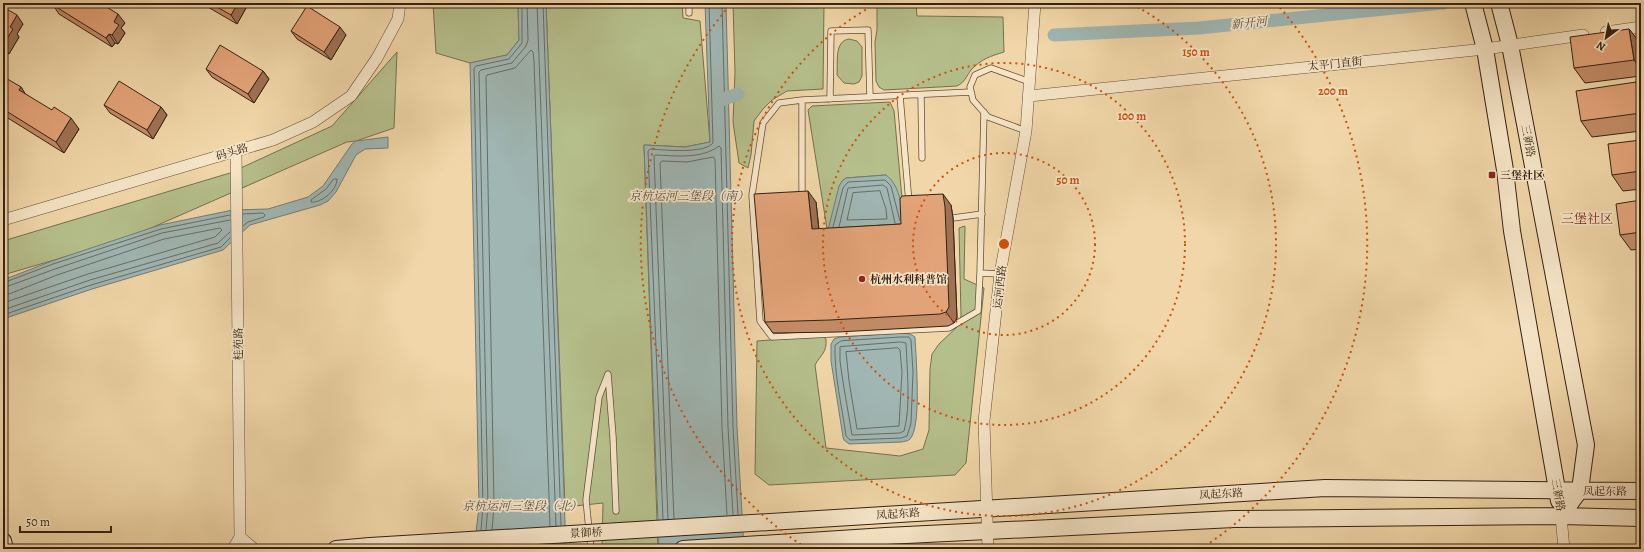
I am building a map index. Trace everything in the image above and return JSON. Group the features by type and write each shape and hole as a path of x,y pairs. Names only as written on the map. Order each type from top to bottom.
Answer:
{"main road":[{"name":"三新路","path":"1473,3 1484,49 1505,170 1512,231 1558,490 1561,516"},
{"name":"三新路","path":"1499,3 1510,46 1586,445 1580,490 1561,516"},
{"name":"凤起东路","path":"802,520 1325,488 1641,491"},
{"name":"凤起东路","path":"683,549 804,541 1234,519 1561,516 1641,518"},
{"name":"景御桥","path":"336,549 802,520"},
{"path":"3,541 6,549"}],"street":[{"name":"码头路","path":"3,220 273,140 313,122 351,96 377,58 398,19 400,3"},
{"name":"运河西路","path":"988,549 984,421 1000,274 1026,131 1035,3"},
{"name":"太平门直街","path":"1029,96 1484,49 1641,27"},
{"name":"桂苑路","path":"236,151 240,537"},
{"path":"1561,516 1564,549"},
{"path":"233,549 240,537 254,549"}],"lane":[{"path":"689,3 689,13"},
{"path":"830,99 832,31 868,30 870,97"},
{"path":"1026,131 988,116 973,100 970,87 975,75 992,68 1030,82"},
{"path":"971,92 802,100 779,103 763,123 752,195 760,321 772,337 949,328 978,311 984,112"},
{"path":"921,94 922,158"},
{"path":"900,96 910,207"},
{"path":"802,100 802,203"},
{"path":"953,218 982,214"},
{"path":"980,273 1000,274"},
{"path":"591,549 586,500 599,397 608,374 613,437 616,511"}],"green space":[{"path":"433,3 518,3 519,40 507,55 470,63 436,53"},
{"path":"546,3 682,3 683,18 700,21 710,142 685,147 644,145 658,549 602,549 603,503 565,507"},
{"path":"733,3 824,3 823,89 787,91 772,100 763,109 754,121 751,155 748,168 739,163 733,122 735,73"},
{"path":"877,3 916,3 917,16 1003,17 1004,52 979,63 971,70 964,81 957,86 884,90 879,87 876,81 875,42 877,30"},
{"path":"849,39 857,41 862,47 862,76 859,82 854,84 844,83 837,75 839,48 844,41"},
{"path":"397,52 394,128 356,141 347,142 126,239 3,275 3,241 230,173 332,126"},
{"path":"890,102 894,111 905,231 886,175 846,178 842,181 828,235 808,110 812,106"},
{"path":"965,226 964,279 984,288 966,463 955,475 769,485 755,474 757,341 822,336 826,339 825,350 815,365 826,448 900,456 923,449 929,430 930,369 932,354 939,344 958,326 961,316 959,228"}],"water":[{"name":"京杭运河三堡段（北）","path":"518,3 546,3 566,549 474,549 479,507 470,63 507,55 519,40"},
{"name":"京杭运河三堡段（南）","path":"705,3 726,3 737,427 744,549 659,549 644,145 685,147 710,142"},
{"path":"388,137 388,148 365,149 356,155 336,192 328,201 320,205 250,225 223,250 92,289 3,319 3,280 52,261 160,225 233,210 268,209 308,197 323,186 352,144 356,141"},
{"path":"886,175 895,186 898,193 902,208 905,231 828,230 839,186 842,181 846,178"},
{"path":"902,333 910,334 915,337 917,403 915,428 912,436 909,440 902,442 849,444 843,437 831,361 831,344 834,339 840,337"}],"building":[{"path":"54,3 100,3 118,14 114,22 119,25 112,35 109,34 106,38 53,5"},
{"path":"210,3 238,3 231,15"},
{"path":"307,6 340,27 324,52 291,31"},
{"path":"3,7 17,15 10,27 13,29 3,45"},
{"path":"1629,29 1634,60 1574,68 1570,37"},
{"path":"220,45 263,71 248,94 206,69"},
{"path":"4,77 21,87 19,90 52,110 54,107 71,118 56,142 3,109"},
{"path":"119,81 161,107 147,130 104,105"},
{"path":"1636,82 1641,113 1581,121 1576,91"},
{"path":"1641,140 1641,171 1612,175 1608,144"},
{"name":"杭州水利科普馆","path":"808,191 812,229 901,224 900,199 902,196 943,194 945,207 949,307 946,312 940,314 765,322 754,194"},
{"path":"1641,200 1641,232 1620,235 1616,204"}],"waterway":[{"name":"新开河","path":"1054,35 1199,28 1443,3"},
{"name":"新开河","path":"721,100 738,94"}],"place":[{"name":"三堡社区","path":"1492,175"},
{"name":"杭州水利科普馆","path":"862,279"}],"district":[{"name":"三堡社区","path":"1587,218"}]}
